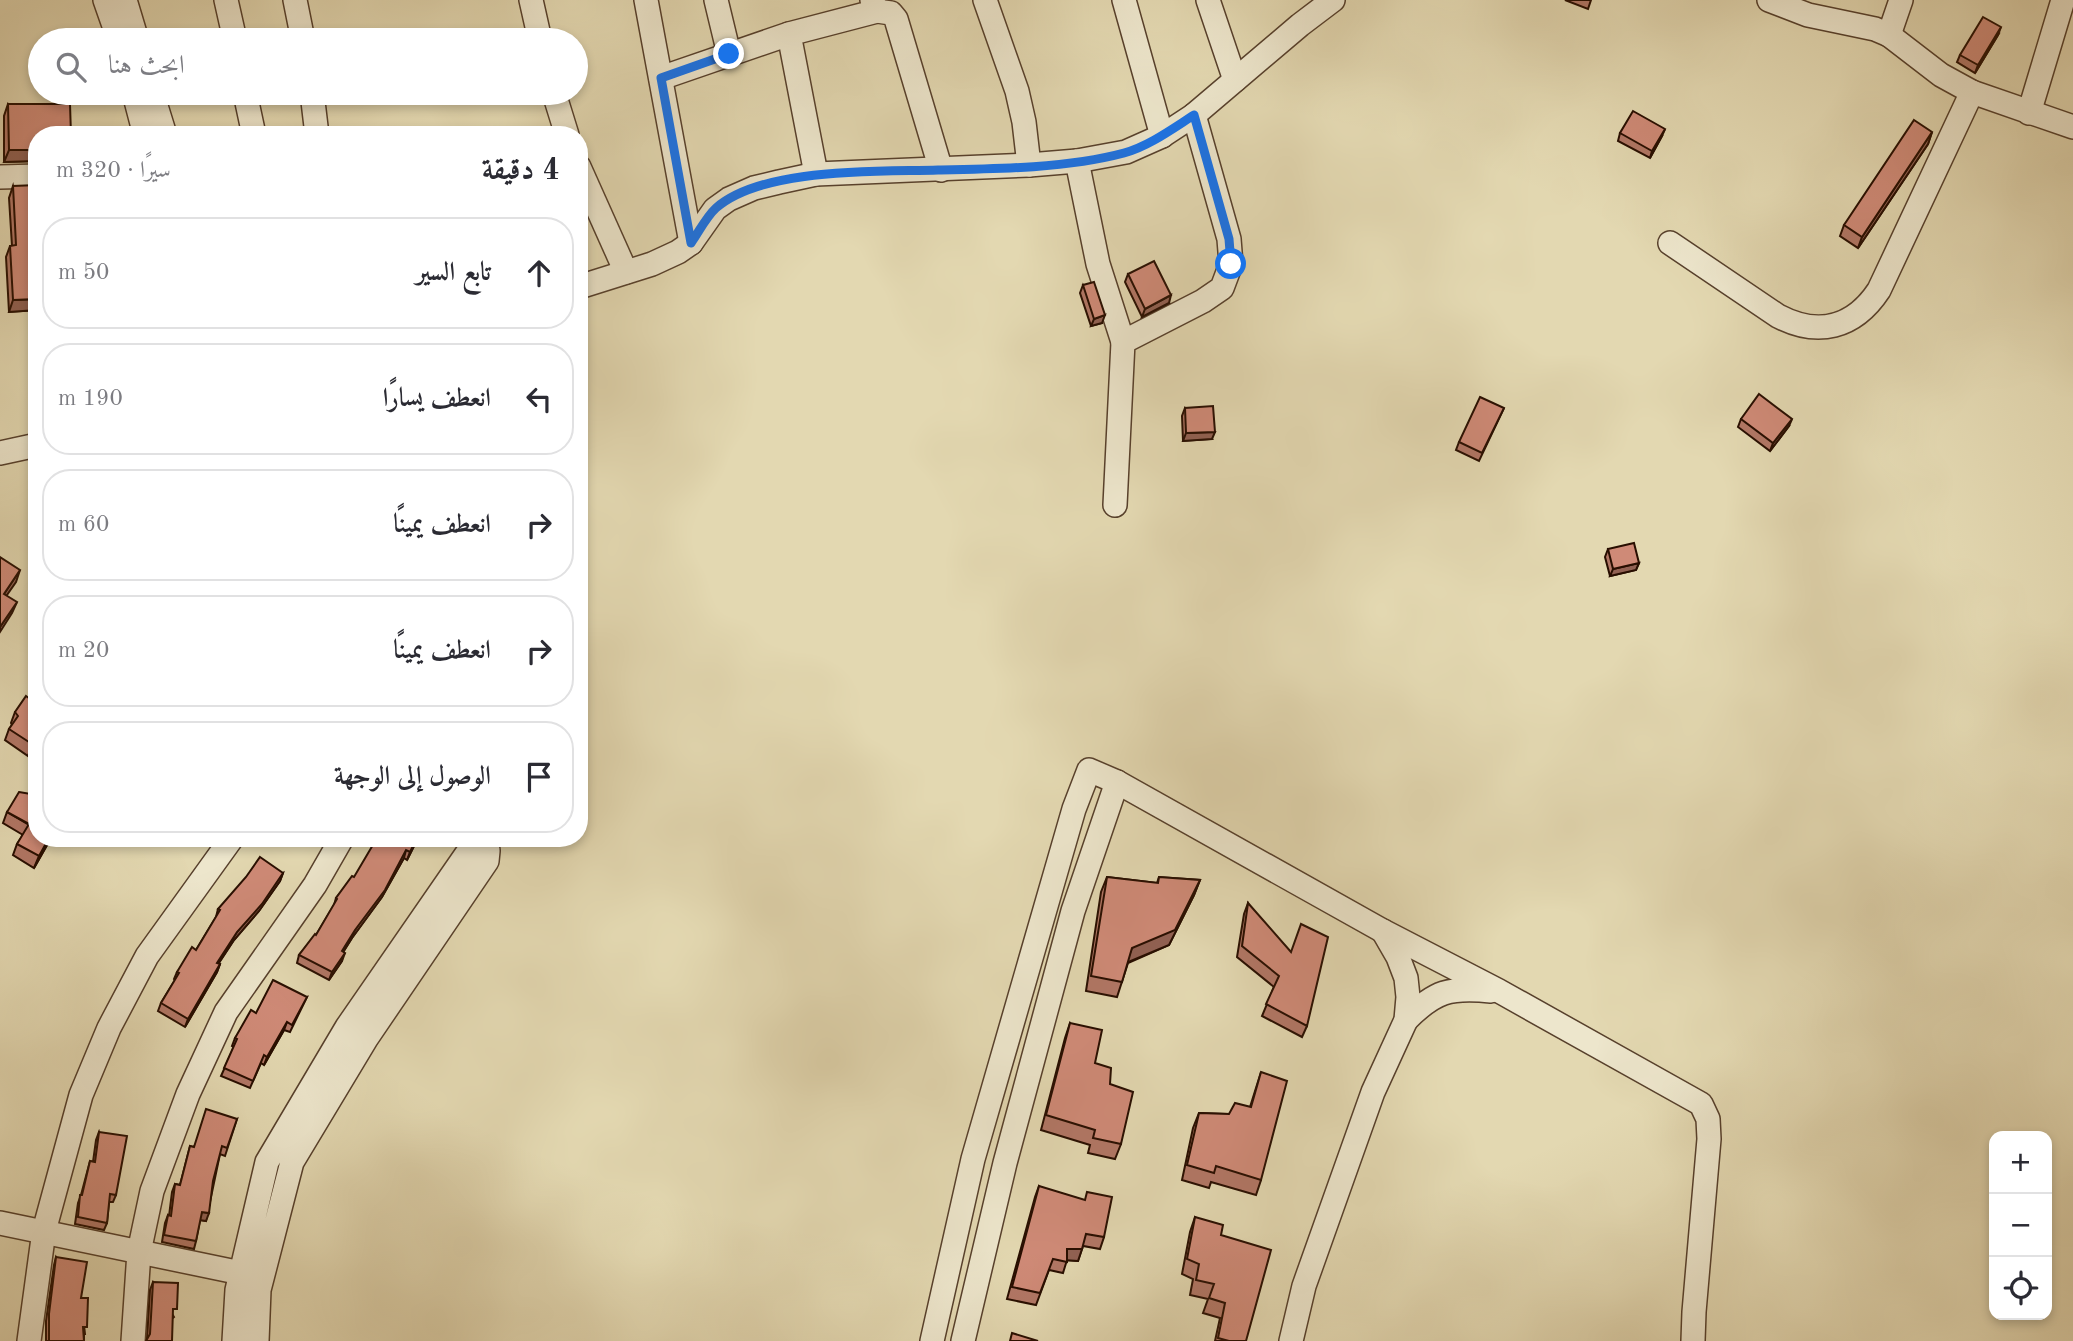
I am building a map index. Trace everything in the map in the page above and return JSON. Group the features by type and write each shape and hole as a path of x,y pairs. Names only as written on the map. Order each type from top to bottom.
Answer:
{"street":[{"path":"105,0 115,28"},
{"path":"125,0 133,28"},
{"path":"226,0 232,28"},
{"path":"295,0 301,28"},
{"path":"531,0 537,28"},
{"path":"646,0 691,243"},
{"path":"716,0 729,54"},
{"path":"985,0 1017,91 1029,166"},
{"path":"1124,0 1163,135"},
{"path":"1208,0 1235,80"},
{"path":"588,284 678,253 691,243 715,209 729,199 754,188 816,174 1029,166 1125,152 1163,135 1194,115 1333,0"},
{"path":"1889,35 1901,0"},
{"path":"2029,113 2063,0"},
{"path":"1778,2 1829,21 1889,35 1941,75 1972,92 2073,127"},
{"path":"661,78 874,5 891,13 896,19 941,170"},
{"path":"789,34 816,174"},
{"path":"1670,243 1790,322 1816,328 1854,317 1864,310 1880,290 1972,92"},
{"path":"137,105 143,126"},
{"path":"156,105 162,126"},
{"path":"248,105 252,126"},
{"path":"313,105 316,126"},
{"path":"558,105 564,126"},
{"path":"1123,342 1203,302 1222,288 1231,264 1229,239 1194,115"},
{"path":"1077,161 1098,264 1123,342 1115,505"},
{"path":"0,177 28,176"},
{"path":"588,187 626,272"},
{"path":"0,453 28,447"},
{"path":"932,1341 973,1159 1074,809 1089,770 1117,782 1701,1104 1708,1119 1709,1139 1693,1341"},
{"path":"963,1341 1005,1163 1073,911 1117,782"},
{"path":"29,1341 44,1231 82,1095 110,1028 147,956 226,847"},
{"path":"132,1341 139,1252 152,1191 188,1094 226,1012 315,885 336,847"},
{"path":"234,1341 237,1290 267,1162 347,1027 468,852 473,847 483,847 488,851 487,861 366,1040 292,1162 259,1290 257,1341"},
{"path":"1291,1341 1304,1286 1373,1092 1406,1020 1406,978 1383,930"},
{"path":"1406,1020 1424,1002 1443,992 1466,989 1499,991"},
{"path":"0,1223 241,1273"}],"building":[{"path":"1983,17 2001,27 1978,65 1960,55"},
{"path":"8,104 70,105 71,126 28,126 28,150 9,150"},
{"path":"1633,111 1665,129 1652,151 1620,133"},
{"path":"1914,120 1932,132 1862,237 1844,225"},
{"path":"28,185 28,299 13,300 10,246 16,245 13,186"},
{"path":"1154,261 1171,295 1145,309 1128,274"},
{"path":"1094,282 1105,315 1094,319 1083,285"},
{"path":"1759,394 1792,419 1773,443 1741,419"},
{"path":"1480,397 1504,408 1482,453 1459,442"},
{"path":"1213,406 1215,432 1186,433 1185,408"},
{"path":"1634,543 1639,563 1613,569 1608,549"},
{"path":"0,557 20,570 4,594 17,602 0,627"},
{"path":"26,696 28,697 28,741 9,729 18,716 15,712"},
{"path":"19,792 28,794 28,823 7,812"},
{"path":"28,826 28,847 44,847 39,856 17,844"},
{"path":"372,847 412,847 410,852 406,850 385,890 355,930 342,951 345,953 332,972 299,955 316,935 336,898 352,876 354,877"},
{"path":"260,857 283,873 262,904 237,932 217,963 220,964 188,1019 161,1003 192,947 196,950 220,910 218,909"},
{"path":"1107,877 1158,883 1159,877 1200,880 1175,930 1132,948 1122,982 1091,976"},
{"path":"1248,903 1291,952 1301,924 1328,937 1307,1026 1266,1004 1279,976 1242,946"},
{"path":"273,980 307,997 292,1025 287,1022 267,1057 264,1055 253,1081 224,1068 237,1039 235,1038 251,1010 256,1013"},
{"path":"1070,1023 1102,1030 1095,1063 1111,1068 1110,1084 1133,1092 1121,1144 1093,1138 1095,1130 1046,1115"},
{"path":"1261,1072 1287,1081 1261,1180 1216,1166 1214,1173 1187,1165 1199,1113 1229,1114 1235,1103 1251,1107"},
{"path":"206,1109 237,1119 227,1148 222,1146 213,1181 209,1213 202,1212 196,1241 164,1235 168,1215 171,1216 175,1184 180,1185 190,1146 194,1147"},
{"path":"99,1132 127,1136 116,1195 110,1194 107,1223 78,1217 80,1195 90,1161 95,1162"},
{"path":"1039,1186 1085,1200 1087,1192 1112,1197 1104,1237 1086,1234 1082,1249 1067,1249 1067,1262 1053,1259 1040,1293 1012,1287"},
{"path":"1195,1217 1223,1225 1221,1235 1271,1250 1246,1341 1218,1338 1225,1303 1209,1298 1214,1284 1196,1280 1199,1264 1187,1259"},
{"path":"56,1257 87,1262 81,1298 88,1298 87,1327 83,1327 84,1341 49,1341 49,1314"},
{"path":"153,1282 178,1283 177,1309 173,1309 172,1341 146,1341 150,1334"},
{"path":"1012,1333 1038,1341 1010,1341"}],"route":[{"path":"729,54 661,78 691,243 715,209 729,199 754,188 816,174 1029,166 1077,161 1125,152 1163,135 1194,115 1229,239 1231,264"}]}
